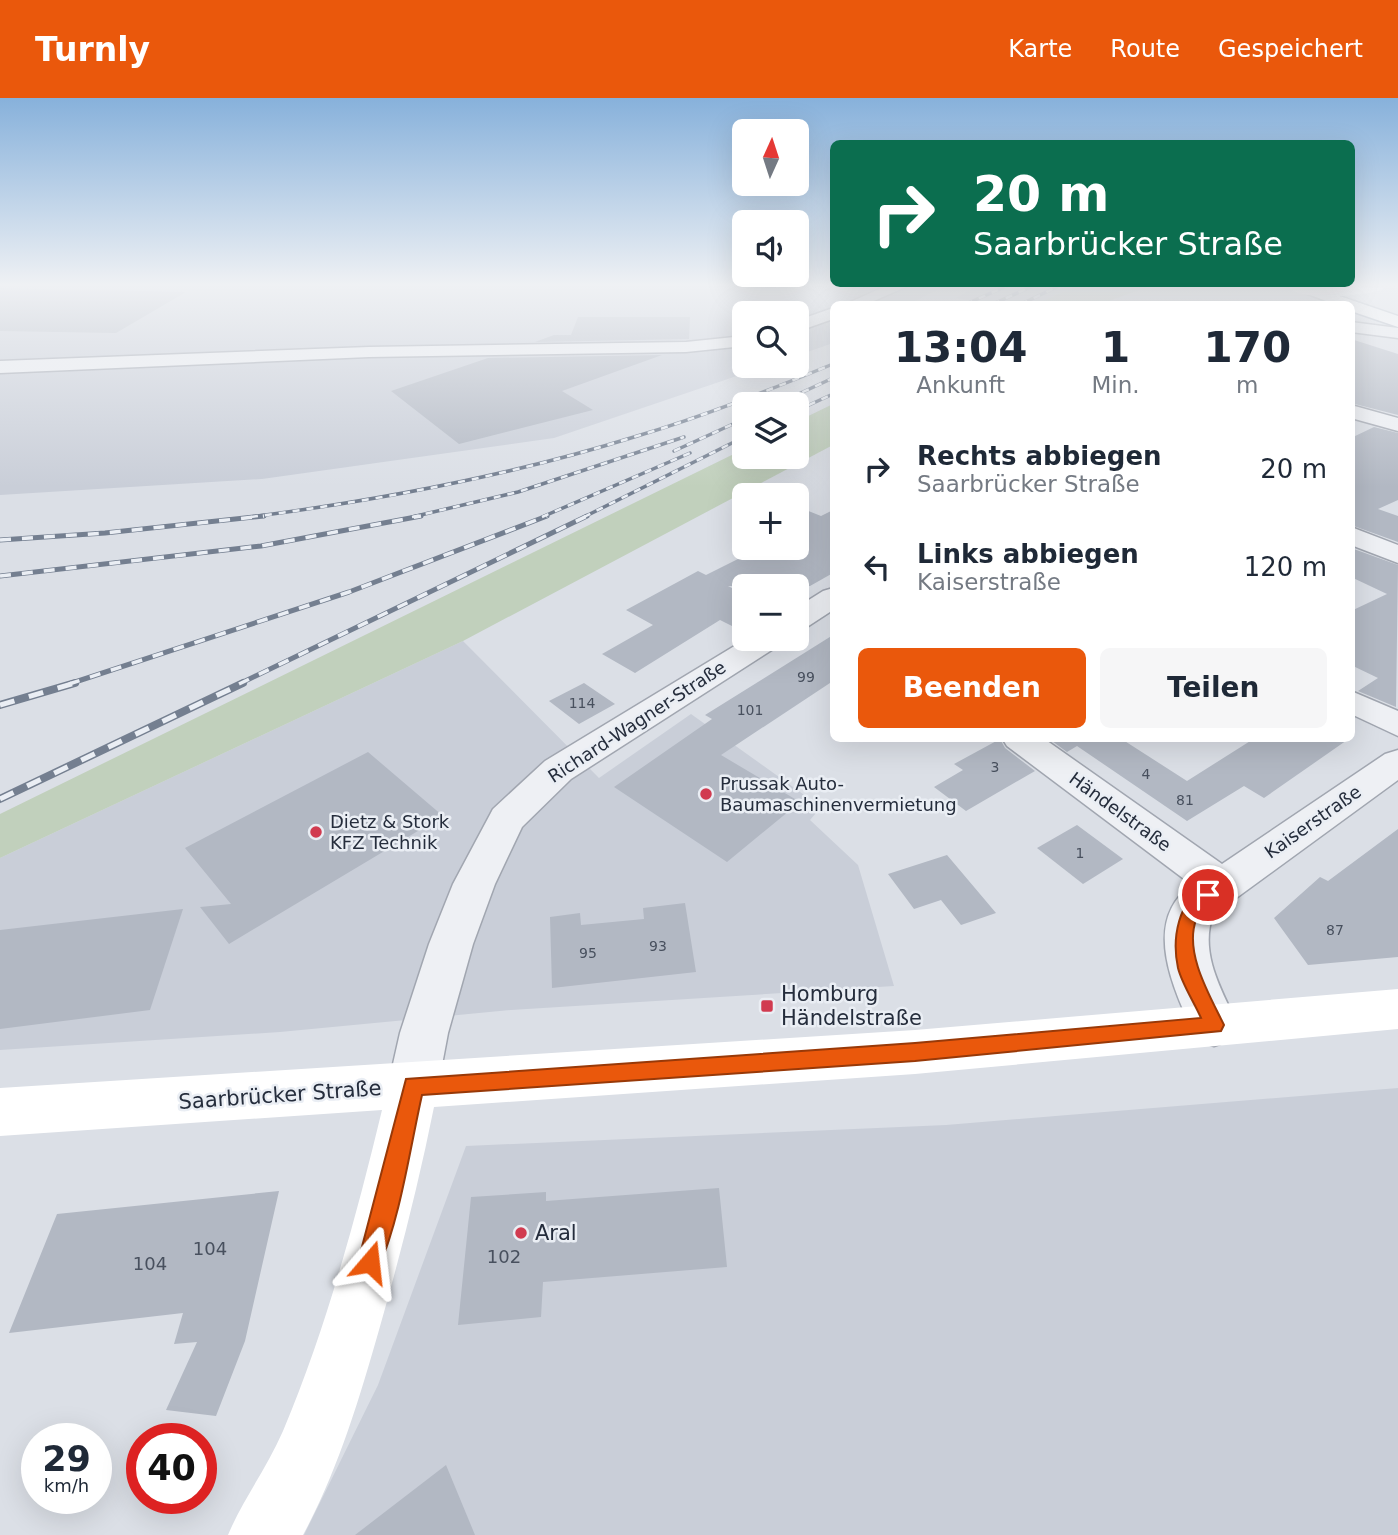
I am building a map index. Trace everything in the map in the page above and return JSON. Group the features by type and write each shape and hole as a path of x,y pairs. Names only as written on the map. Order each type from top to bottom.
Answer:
{"main road":[{"name":"Saarbrücker Straße","path":"0,1112 915,1052 1398,1009"},
{"path":"263,1535 277,1516 321,1418 384,1214 413,1086"}],"street":[{"path":"0,367 343,353"},
{"path":"1355,412 1398,425"},
{"path":"1355,537 1398,555"},
{"name":"Richard-Wagner-Straße","path":"413,1086 424,1033 452,943 474,884 507,819 558,770 748,651"},
{"path":"1355,703 1398,725"},
{"name":"Händelstraße","path":"1024,742 1221,885"},
{"name":"Kaiserstraße","path":"1214,1025 1188,968 1186,923 1195,905 1398,762"}],"shaded area":[{"path":"0,353 732,353 732,378 554,438 262,479 0,495"},
{"path":"463,641 599,778 691,714 821,807 810,820 858,865 894,986 511,1010 280,1032 0,1050 0,858"},
{"path":"1398,1088 1398,1535 304,1535 378,1385 466,1146 946,1125"}],"green space":[{"path":"830,405 830,447 809,458 809,416"},
{"path":"732,455 732,469 788,469 761,483 732,483 732,499 463,641 0,858 0,814"}],"building":[{"path":"1355,353 1398,354 1398,415 1355,404"},
{"path":"662,355 562,391 593,410 459,444 391,391 488,358"},
{"path":"1374,427 1398,433 1398,500 1378,509 1398,516 1398,542 1355,526 1355,436"},
{"path":"809,511 821,516 830,512 830,575 809,586 809,574 732,574 732,586 728,586 732,588 732,626 720,620 635,673 602,654 653,625 626,610 698,571 706,575 736,560 809,560"},
{"path":"1355,549 1398,565 1396,707 1358,691 1378,678 1355,667 1355,609 1387,594 1355,579"},
{"name":"Prussak Auto- Baumaschinenvermietung","path":"830,637 830,683 721,755 800,802 727,862 614,787 712,719 705,715"},
{"path":"584,683 615,704 579,724 549,701"},
{"path":"994,742 1002,742 1005,748 1035,771 966,811 934,787 963,770 954,764"},
{"path":"1053,742 1126,742 1187,781 1249,742 1344,742 1264,798 1244,786 1187,821 1077,746 1067,752"},
{"name":"Dietz & Stork KFZ Technik","path":"368,752 443,816 229,944 200,907 231,904 185,848"},
{"path":"1077,825 1123,859 1083,884 1037,848"},
{"path":"1398,829 1398,957 1308,965 1274,918 1320,877 1328,881"},
{"path":"947,855 996,913 961,925 941,900 914,909 888,874"},
{"path":"685,903 696,972 552,988 550,917 580,913 581,925 644,919 643,908"},
{"path":"183,909 150,1010 0,1029 0,930"},
{"path":"719,1188 727,1267 543,1282 541,1317 458,1325 471,1197 546,1192 546,1201"},
{"path":"279,1191 245,1341 216,1416 166,1410 197,1342 174,1344 183,1313 9,1333 57,1214"},
{"path":"446,1465 475,1535 355,1535"}],"railway":[{"path":"251,517 348,503 540,464 684,421 830,365"},
{"path":"803,392 830,379"},
{"path":"809,405 830,395"},
{"path":"674,451 732,424"},
{"path":"412,517 518,492 684,437"},
{"path":"584,517 732,443"},
{"path":"542,517 690,453"},
{"path":"0,540 105,533 264,516"},
{"path":"0,576 261,546 421,516"},
{"path":"69,684 349,592 547,516"},
{"path":"239,684 587,516"},
{"path":"0,705 75,683"},
{"path":"0,799 243,683"}],"place":[{"name":"Prussak Auto- Baumaschinenvermietung","path":"706,794"},
{"name":"Dietz & Stork KFZ Technik","path":"316,832"},
{"name":"Homburg Händelstraße","path":"767,1006"},
{"name":"Aral","path":"521,1233"}],"route":[{"path":"370,1262 384,1214 413,1086 915,1052 1214,1025 1188,968 1186,923 1195,905 1208,895"}]}
